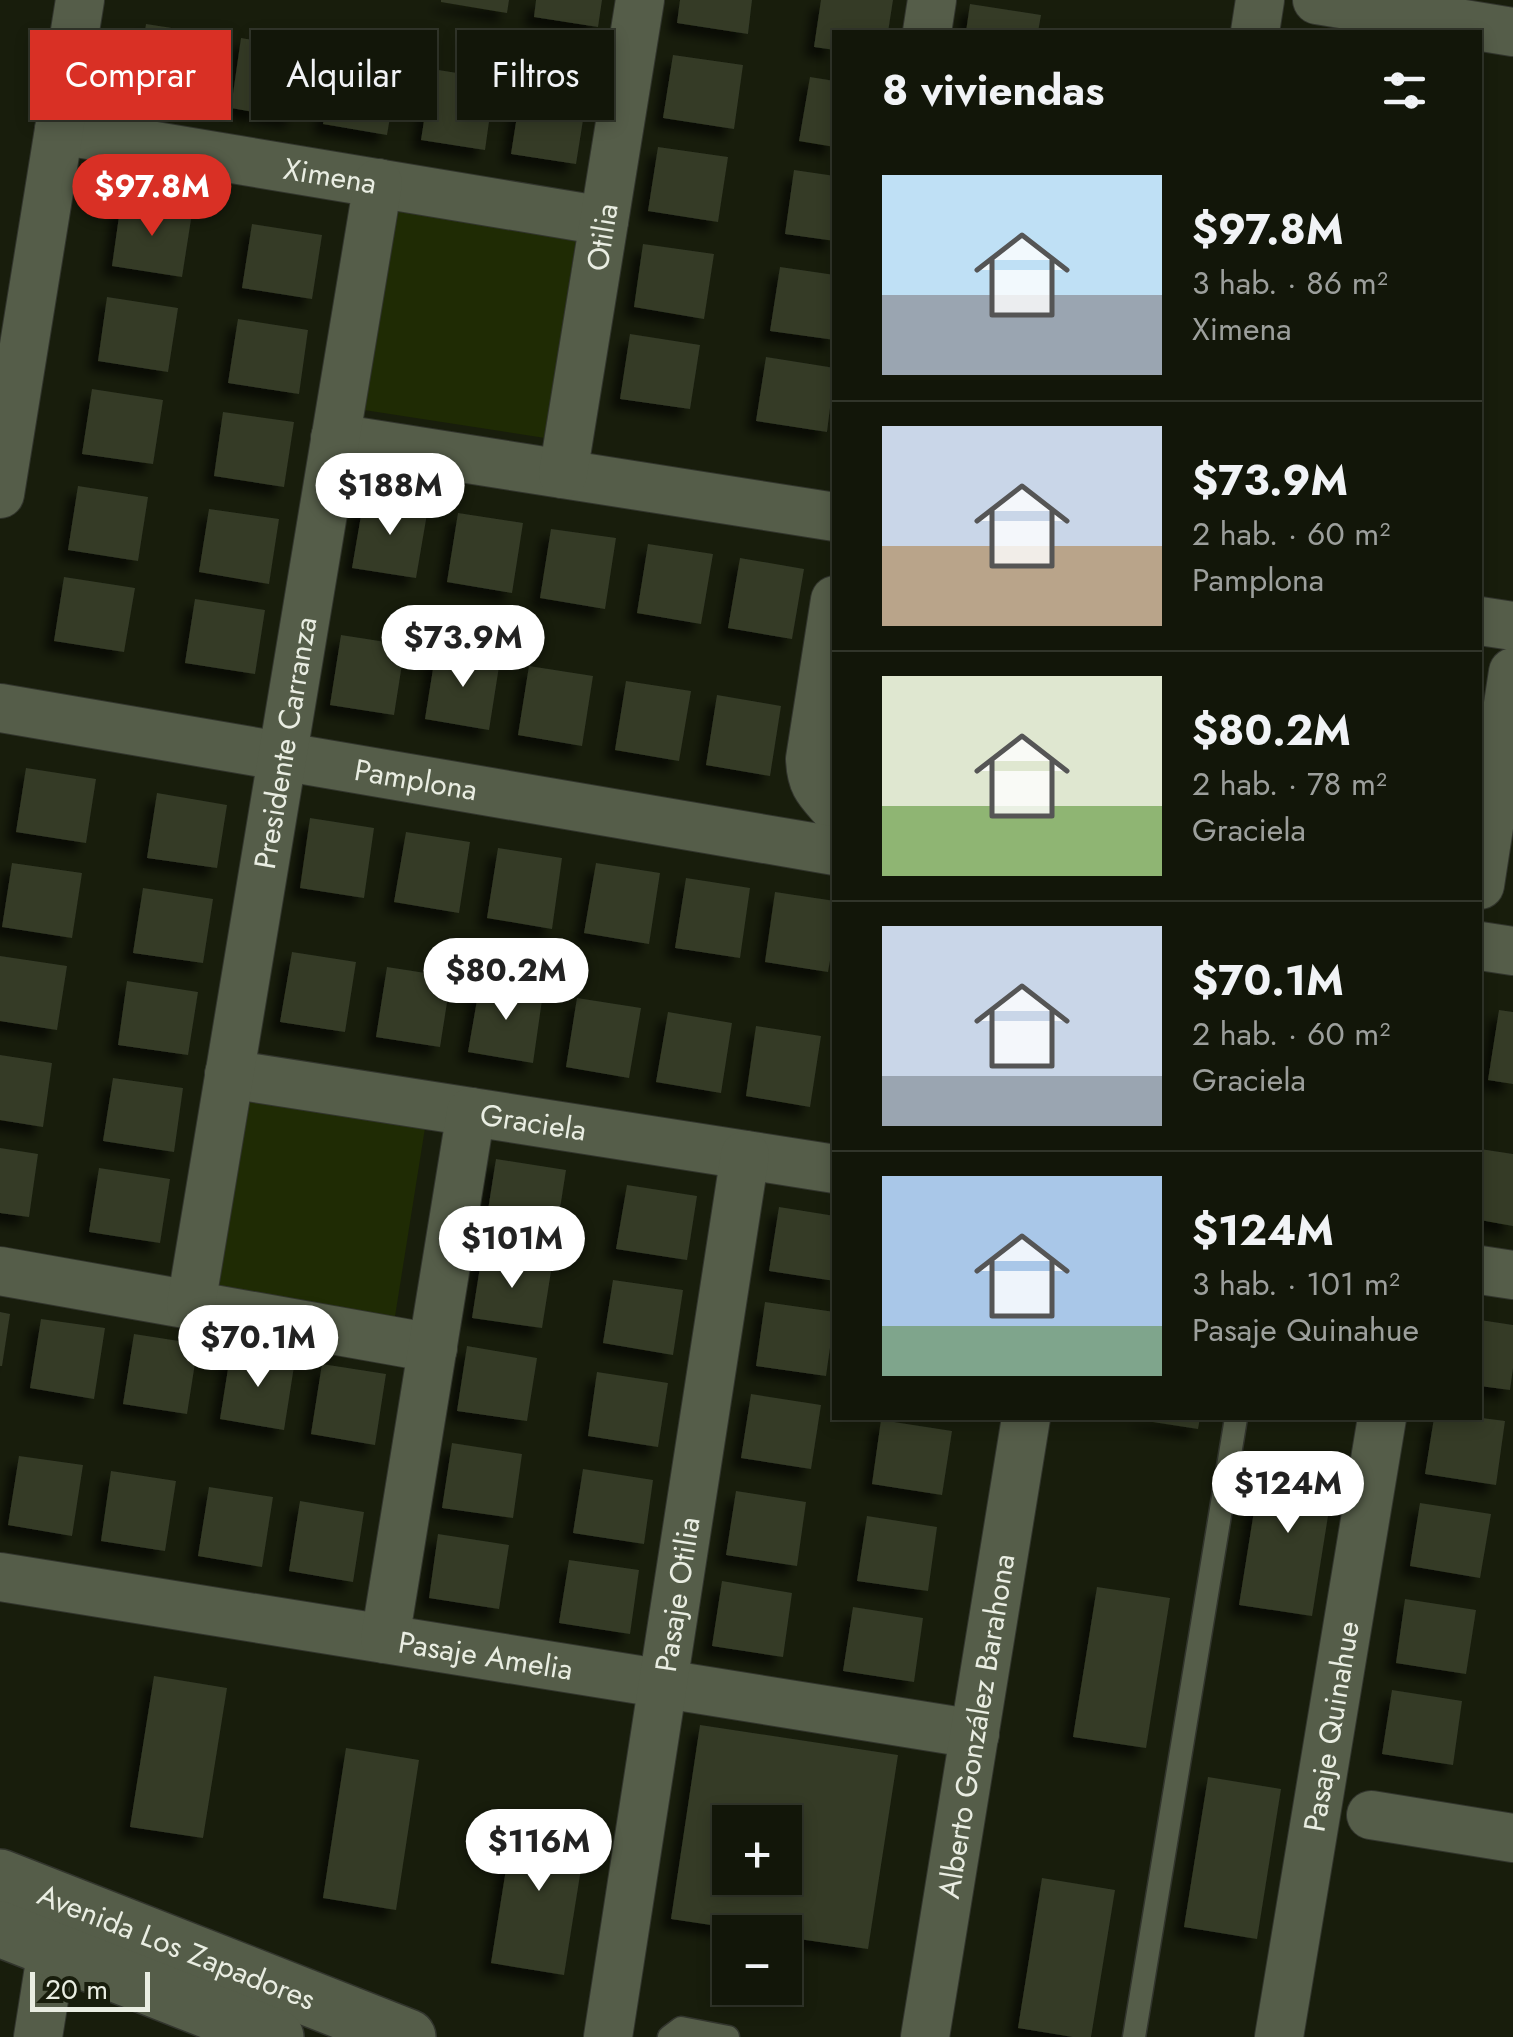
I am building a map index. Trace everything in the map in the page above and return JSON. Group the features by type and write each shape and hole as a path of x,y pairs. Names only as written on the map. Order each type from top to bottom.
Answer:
{"main road":[{"name":"Avenida Los Zapadores","path":"0,1877 408,2037"},
{"name":"Avenida Los Zapadores","path":"0,1929 270,2036"}],"street":[{"path":"0,494 80,0"},
{"name":"Otilia","path":"563,474 640,0"},
{"path":"926,30 932,0"},
{"path":"1255,30 1260,0"},
{"path":"1318,0 1513,32"},
{"name":"Ximena","path":"59,130 604,220"},
{"name":"Presidente Carranza","path":"191,1305 378,183"},
{"path":"335,438 832,518"},
{"path":"832,619 810,759 816,790 832,807"},
{"path":"1482,621 1513,626"},
{"path":"1482,872 1513,672"},
{"name":"Pamplona","path":"0,708 832,850"},
{"path":"1482,946 1513,952"},
{"name":"Graciela","path":"229,1074 832,1169"},
{"path":"385,1639 471,1112"},
{"name":"Pasaje Otilia","path":"608,2037 745,1155"},
{"path":"1482,1270 1513,1275"},
{"path":"0,1271 433,1348"},
{"name":"Alberto González Barahona","path":"925,2037 1026,1420"},
{"name":"Pasaje Quinahue","path":"1279,2037 1382,1420"},
{"name":"Pasaje Amelia","path":"0,1577 974,1734"},
{"path":"1371,1816 1513,1838"},
{"path":"38,2037 52,1949"}],"lane":[{"path":"1134,2037 1236,1420"},
{"path":"669,2037 681,2028 728,2037"}],"green space":[{"path":"396,205 577,233 545,438 364,410"},
{"path":"239,1098 425,1128 393,1329 207,1300"}],"building":[{"path":"441,0 509,0 507,13"},
{"path":"536,0 602,0 598,27 534,17"},
{"path":"680,0 752,0 748,34 677,23"},
{"path":"821,0 893,0 888,30 832,30 832,50 814,47"},
{"path":"970,4 1041,15 1038,30 966,30"},
{"path":"146,24 185,30 145,30"},
{"path":"241,38 251,40 251,111 231,108"},
{"path":"673,55 743,65 734,129 663,118"},
{"path":"437,70 457,73 457,120 489,120 485,150 421,140 424,120 437,120"},
{"path":"810,77 832,81 832,146 799,141"},
{"path":"324,120 390,120 387,135 323,124"},
{"path":"516,120 583,120 576,164 511,154"},
{"path":"658,147 728,157 718,222 648,211"},
{"path":"794,170 832,176 832,241 785,234"},
{"path":"121,202 192,213 182,277 112,266"},
{"path":"252,224 322,235 312,299 242,288"},
{"path":"643,244 714,254 704,319 634,307"},
{"path":"780,267 832,275 832,340 770,331"},
{"path":"107,297 178,308 168,372 98,361"},
{"path":"238,319 308,330 299,394 228,383"},
{"path":"630,334 700,345 690,409 620,399"},
{"path":"766,357 832,368 827,432 756,421"},
{"path":"92,389 163,400 153,464 82,454"},
{"path":"223,412 294,422 284,487 214,476"},
{"path":"78,486 148,497 138,561 68,550"},
{"path":"364,498 428,508 416,578 352,568"},
{"path":"209,509 279,519 269,584 199,572"},
{"path":"458,513 523,523 512,593 447,582"},
{"path":"551,529 616,538 605,609 540,598"},
{"path":"648,544 713,554 701,624 637,613"},
{"path":"740,558 804,569 792,639 728,628"},
{"path":"64,577 135,588 124,652 54,641"},
{"path":"195,599 265,610 255,674 185,663"},
{"path":"341,635 405,645 394,715 330,705"},
{"path":"436,650 500,660 489,730 425,719"},
{"path":"529,666 593,676 582,746 518,735"},
{"path":"626,681 691,691 679,761 615,750"},
{"path":"717,695 781,706 770,776 706,765"},
{"path":"26,768 96,779 86,843 16,832"},
{"path":"157,793 227,805 217,868 147,858"},
{"path":"310,818 374,828 364,898 300,888"},
{"path":"406,832 470,842 459,913 394,902"},
{"path":"498,848 562,858 552,929 487,918"},
{"path":"12,863 82,873 72,938 2,927"},
{"path":"596,863 660,873 649,944 584,933"},
{"path":"686,878 750,888 740,958 675,948"},
{"path":"143,888 213,899 203,963 133,953"},
{"path":"775,892 832,901 828,972 765,962"},
{"path":"292,952 356,962 345,1032 280,1022"},
{"path":"0,956 67,966 57,1030 0,1021"},
{"path":"387,967 451,977 440,1047 376,1037"},
{"path":"127,981 198,992 188,1055 118,1045"},
{"path":"480,983 543,993 533,1063 468,1052"},
{"path":"577,998 641,1008 629,1078 566,1067"},
{"path":"1499,1010 1513,1012 1513,1084 1488,1080"},
{"path":"668,1012 732,1023 721,1093 656,1082"},
{"path":"756,1026 821,1036 810,1107 746,1096"},
{"path":"0,1055 52,1063 43,1127 0,1120"},
{"path":"113,1078 183,1088 174,1152 103,1141"},
{"path":"0,1148 38,1154 29,1217 0,1213"},
{"path":"1482,1149 1513,1154 1513,1226 1482,1220"},
{"path":"496,1159 566,1170 556,1234 486,1223"},
{"path":"99,1168 170,1179 160,1243 89,1232"},
{"path":"627,1185 697,1196 687,1260 616,1249"},
{"path":"779,1207 832,1216 832,1281 769,1271"},
{"path":"482,1254 552,1265 542,1328 472,1318"},
{"path":"613,1280 683,1290 673,1355 603,1343"},
{"path":"765,1302 832,1312 826,1376 756,1366"},
{"path":"0,1312 10,1314 2,1366 0,1366"},
{"path":"41,1319 105,1328 94,1399 30,1388"},
{"path":"1482,1320 1513,1325 1510,1390 1482,1386"},
{"path":"134,1334 198,1344 187,1414 123,1404"},
{"path":"467,1346 537,1358 527,1421 457,1411"},
{"path":"231,1350 295,1360 284,1430 220,1419"},
{"path":"322,1364 386,1374 375,1445 311,1434"},
{"path":"597,1372 668,1383 658,1447 588,1436"},
{"path":"751,1394 821,1405 811,1469 741,1458"},
{"path":"881,1420 952,1431 942,1495 872,1484"},
{"path":"1140,1420 1200,1420 1198,1429"},
{"path":"1434,1420 1505,1421 1496,1485 1425,1474"},
{"path":"452,1443 522,1454 513,1518 442,1508"},
{"path":"1263,1455 1336,1466 1312,1616 1239,1605"},
{"path":"19,1456 83,1465 72,1536 8,1525"},
{"path":"583,1469 653,1480 644,1544 573,1533"},
{"path":"111,1471 176,1481 165,1551 101,1541"},
{"path":"209,1487 273,1497 262,1567 198,1556"},
{"path":"736,1491 806,1502 797,1566 726,1555"},
{"path":"300,1501 364,1512 353,1582 289,1571"},
{"path":"1420,1503 1491,1514 1480,1578 1410,1566"},
{"path":"867,1516 937,1527 928,1591 857,1581"},
{"path":"438,1534 509,1545 499,1609 429,1598"},
{"path":"569,1560 639,1570 630,1634 559,1623"},
{"path":"722,1581 792,1593 783,1657 712,1646"},
{"path":"1097,1587 1170,1598 1146,1748 1073,1737"},
{"path":"1405,1599 1476,1610 1466,1674 1396,1663"},
{"path":"853,1607 923,1618 914,1682 843,1671"},
{"path":"154,1676 227,1688 203,1838 130,1827"},
{"path":"1392,1690 1462,1701 1453,1765 1382,1754"},
{"path":"700,1725 898,1755 868,1949 802,1939 802,1915 712,1915 712,1925 671,1919"},
{"path":"346,1748 419,1760 396,1910 323,1898"},
{"path":"1208,1777 1281,1789 1257,1939 1184,1927"},
{"path":"515,1813 588,1825 564,1975 491,1963"},
{"path":"1042,1878 1115,1890 1091,2037 1018,2028"}]}
